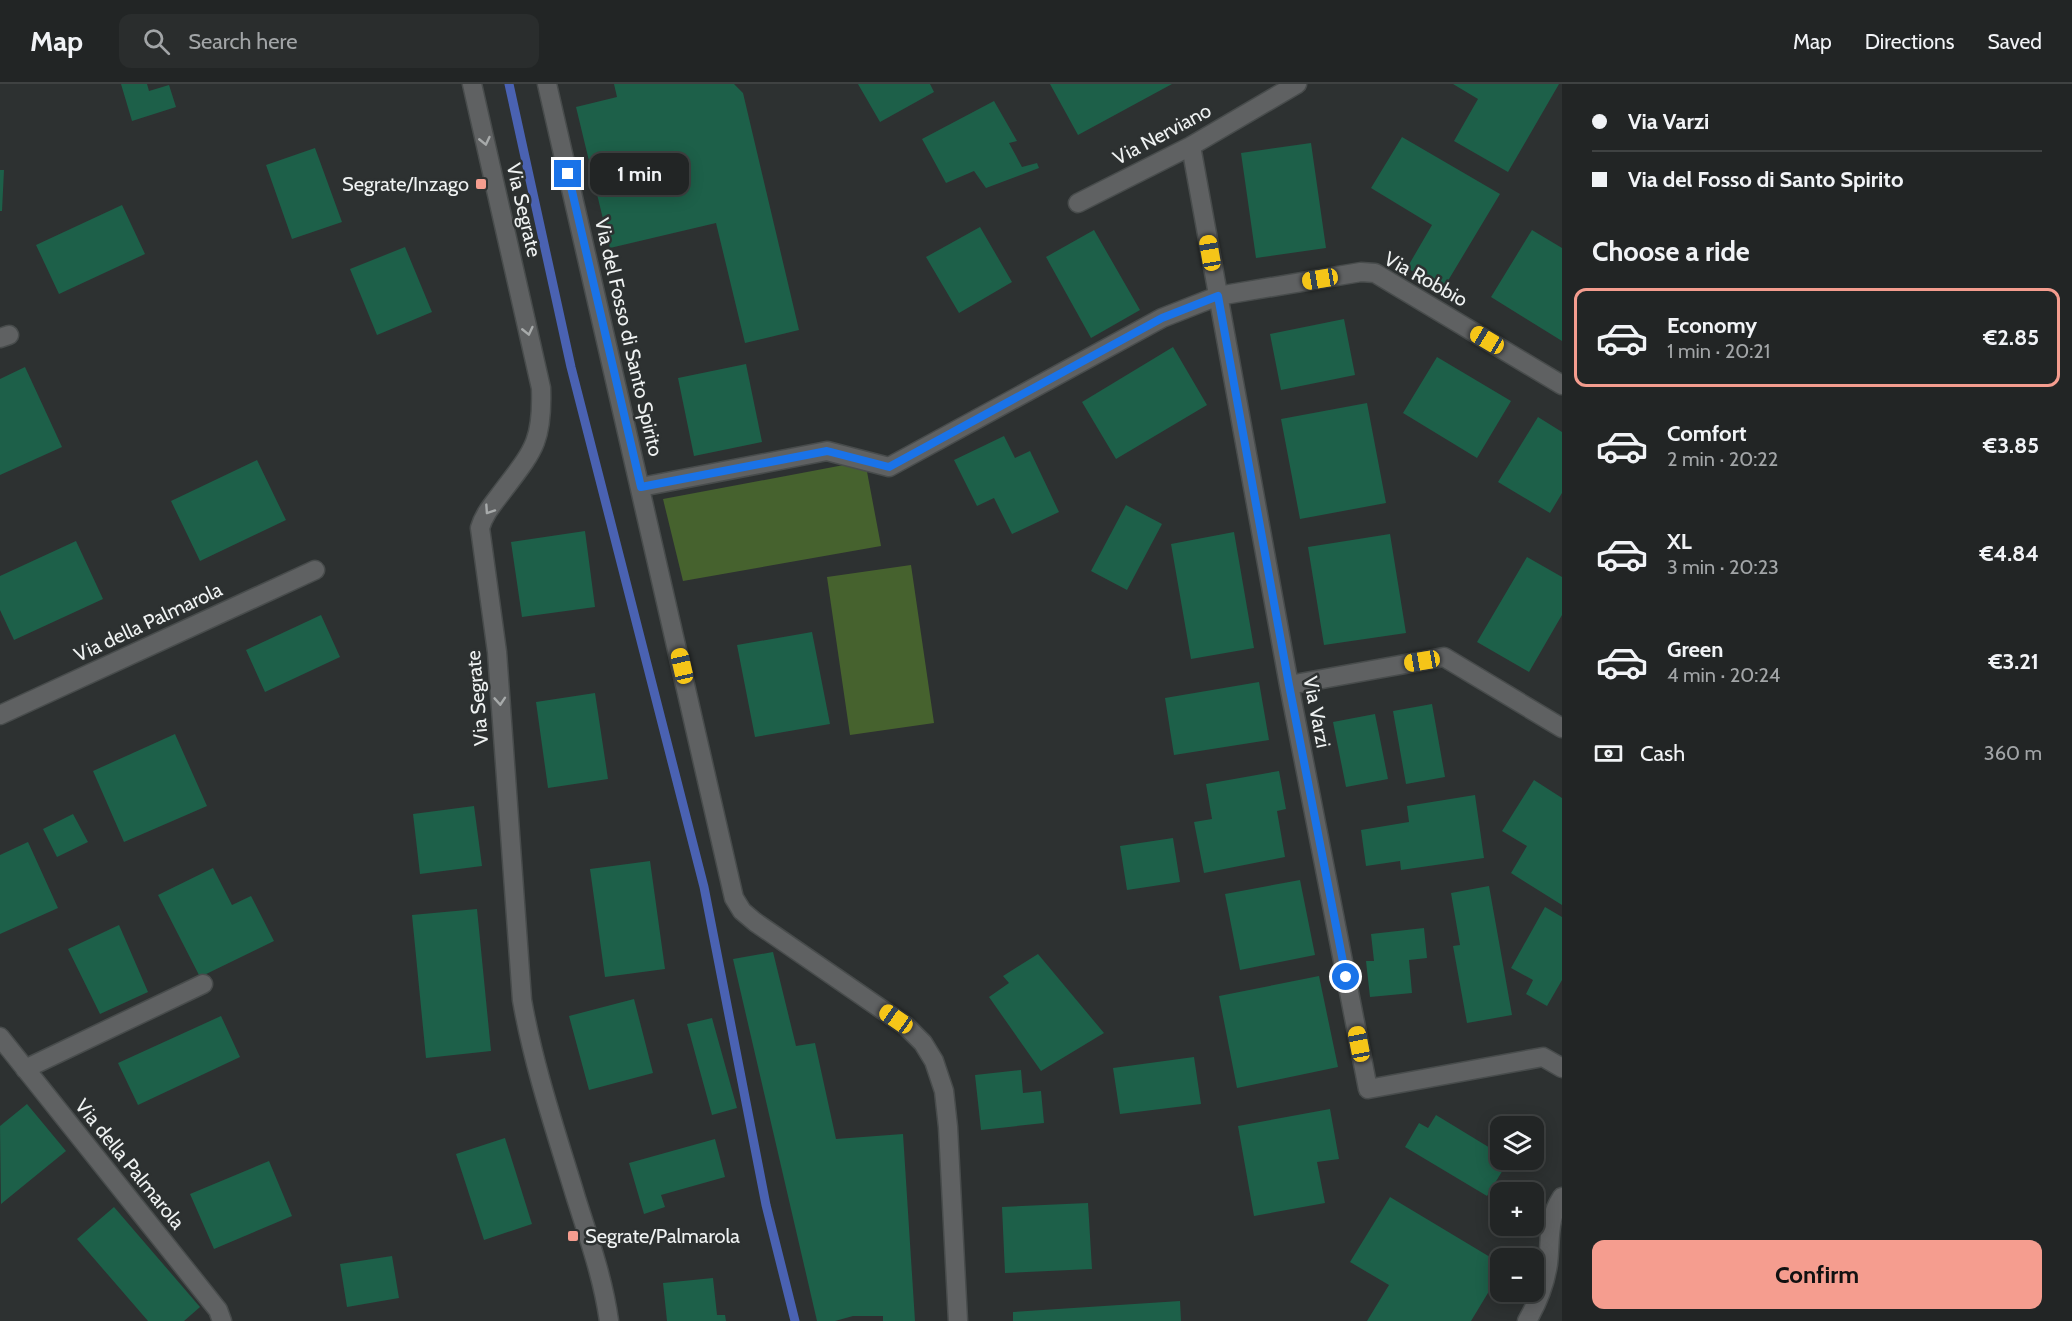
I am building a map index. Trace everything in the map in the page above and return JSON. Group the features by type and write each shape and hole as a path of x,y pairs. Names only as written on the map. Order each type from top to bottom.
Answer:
{"street":[{"name":"Via Segrate","path":"472,84 541,388 540,425 531,453 489,510 480,528 496,652 522,1000 538,1074 599,1269 609,1321"},
{"name":"Via del Fosso di Santo Spirito","path":"547,84 736,903 755,922 906,1026 923,1043 937,1066 944,1091 948,1127 958,1321"},
{"name":"Via Nerviano","path":"1078,203 1191,146 1297,84"},
{"name":"Via Varzi","path":"1191,146 1289,685 1368,1089 1543,1057 1562,1068"},
{"name":"Via Robbio","path":"641,487 827,451 889,467 1162,318 1218,296 1361,272 1376,273 1562,385"},
{"name":"Via della Palmarola","path":"0,715 315,570"},
{"path":"1289,685 1444,657 1562,728"},
{"path":"26,1069 203,984"},
{"name":"Via della Palmarola","path":"0,1037 218,1310 222,1321"},
{"path":"1527,1321 1541,1292 1548,1266 1551,1220 1554,1209 1562,1197"}],"green space":[{"path":"865,461 881,546 683,581 663,499"},
{"path":"911,565 934,723 850,735 827,577"}],"building":[{"path":"121,84 147,84 149,91 169,85 176,107 132,121"},
{"path":"614,84 734,84 743,93 799,330 745,343 716,223 610,248 576,107 617,97"},
{"path":"858,84 930,84 934,92 880,122"},
{"path":"1050,84 1172,84 1078,135"},
{"path":"1453,84 1559,84 1508,172 1454,141 1478,99"},
{"path":"994,101 1017,141 1009,143 1022,167 1037,163 1039,168 986,188 974,171 946,183 922,139"},
{"path":"1402,137 1500,194 1443,289 1407,268 1432,225 1371,188"},
{"path":"1311,143 1326,248 1256,258 1241,153"},
{"path":"315,148 342,222 292,239 266,165"},
{"path":"0,170 4,170 2,211 0,211"},
{"path":"122,205 145,254 59,294 36,245"},
{"path":"980,227 1012,282 959,313 926,257"},
{"path":"1094,230 1140,310 1091,338 1046,257"},
{"path":"1532,230 1562,248 1562,341 1491,297"},
{"path":"405,247 432,312 377,335 350,269"},
{"path":"1344,319 1355,375 1281,390 1270,334"},
{"path":"1173,347 1207,405 1116,459 1082,402"},
{"path":"1437,357 1511,401 1477,458 1403,413"},
{"path":"746,364 762,442 694,456 678,378"},
{"path":"25,367 62,447 0,475 0,379"},
{"path":"1367,403 1386,503 1300,519 1281,419"},
{"path":"1538,417 1562,432 1562,493 1550,513 1498,482"},
{"path":"1004,436 1015,458 1030,451 1059,512 1012,534 994,498 977,506 954,460"},
{"path":"257,460 286,520 200,561 171,501"},
{"path":"1126,505 1162,524 1127,590 1091,571"},
{"path":"585,531 595,607 522,617 511,542"},
{"path":"1234,532 1254,648 1191,659 1171,544"},
{"path":"1390,534 1406,633 1324,645 1308,547"},
{"path":"76,541 103,599 14,640 0,610 0,576"},
{"path":"1527,557 1562,577 1562,615 1529,672 1477,642"},
{"path":"321,615 340,657 265,692 246,650"},
{"path":"812,632 830,724 755,737 737,645"},
{"path":"1259,682 1269,740 1174,755 1165,698"},
{"path":"595,693 608,779 548,788 536,702"},
{"path":"1432,704 1445,777 1406,784 1393,711"},
{"path":"1375,714 1388,779 1346,787 1333,722"},
{"path":"175,734 207,806 124,842 93,771"},
{"path":"1279,771 1286,809 1277,811 1285,857 1204,873 1194,822 1212,819 1206,784"},
{"path":"1534,780 1562,798 1562,905 1511,873 1527,846 1502,831"},
{"path":"1475,795 1484,858 1401,870 1400,861 1366,866 1361,830 1409,822 1407,806"},
{"path":"474,806 482,866 420,874 413,814"},
{"path":"73,814 88,842 57,857 43,829"},
{"path":"1173,838 1180,882 1127,890 1120,846"},
{"path":"28,842 58,908 0,934 0,855"},
{"path":"650,861 665,969 605,977 590,869"},
{"path":"213,868 232,905 251,896 274,941 200,977 158,895"},
{"path":"1300,880 1315,955 1240,970 1225,894"},
{"path":"1489,886 1512,1015 1467,1023 1453,946 1460,945 1451,893"},
{"path":"1545,907 1562,917 1562,980 1547,1006 1526,994 1533,980 1511,968"},
{"path":"477,909 491,1051 426,1058 412,915"},
{"path":"119,925 148,992 100,1014 68,949"},
{"path":"1424,928 1427,958 1409,960 1412,993 1370,997 1366,961 1374,961 1371,934"},
{"path":"773,952 796,1046 815,1043 836,1139 903,1134 915,1321 883,1321 883,1316 853,1316 835,1321 817,1321 733,959"},
{"path":"1038,954 1104,1033 1041,1071 989,997 1009,983 1003,976"},
{"path":"1319,976 1338,1067 1237,1088 1219,996"},
{"path":"634,999 653,1073 589,1090 569,1016"},
{"path":"221,1016 240,1057 138,1105 118,1063"},
{"path":"712,1018 737,1108 712,1115 687,1024"},
{"path":"1194,1057 1201,1104 1120,1114 1113,1068"},
{"path":"1021,1070 1023,1093 1041,1091 1044,1123 981,1130 975,1075"},
{"path":"27,1104 66,1151 1,1204 0,1126"},
{"path":"1330,1109 1339,1159 1317,1162 1325,1203 1254,1216 1238,1126"},
{"path":"1436,1115 1490,1148 1490,1170 1503,1170 1496,1182 1490,1182 1490,1191 1487,1196 1405,1147 1419,1123 1428,1128"},
{"path":"505,1138 532,1224 484,1240 456,1154"},
{"path":"715,1139 725,1177 661,1195 665,1207 644,1214 629,1163"},
{"path":"269,1161 292,1216 214,1249 190,1194"},
{"path":"1390,1197 1490,1257 1490,1290 1471,1321 1367,1321 1389,1285 1350,1262"},
{"path":"1088,1203 1092,1269 1005,1273 1002,1207"},
{"path":"114,1207 200,1307 184,1321 148,1321 77,1239"},
{"path":"392,1256 399,1298 347,1307 340,1264"},
{"path":"713,1278 717,1315 725,1315 726,1321 667,1321 663,1283"},
{"path":"1180,1301 1181,1321 1013,1321 1013,1312"}],"waterway":[{"path":"509,84 571,367 704,887 766,1205 795,1321"}],"place":[{"name":"Segrate/Inzago","path":"481,184"},
{"name":"Segrate/Palmarola","path":"573,1236"}],"route":[{"path":"568,174 641,487 827,451 889,467 1162,318 1218,296 1289,685 1346,977"}]}
